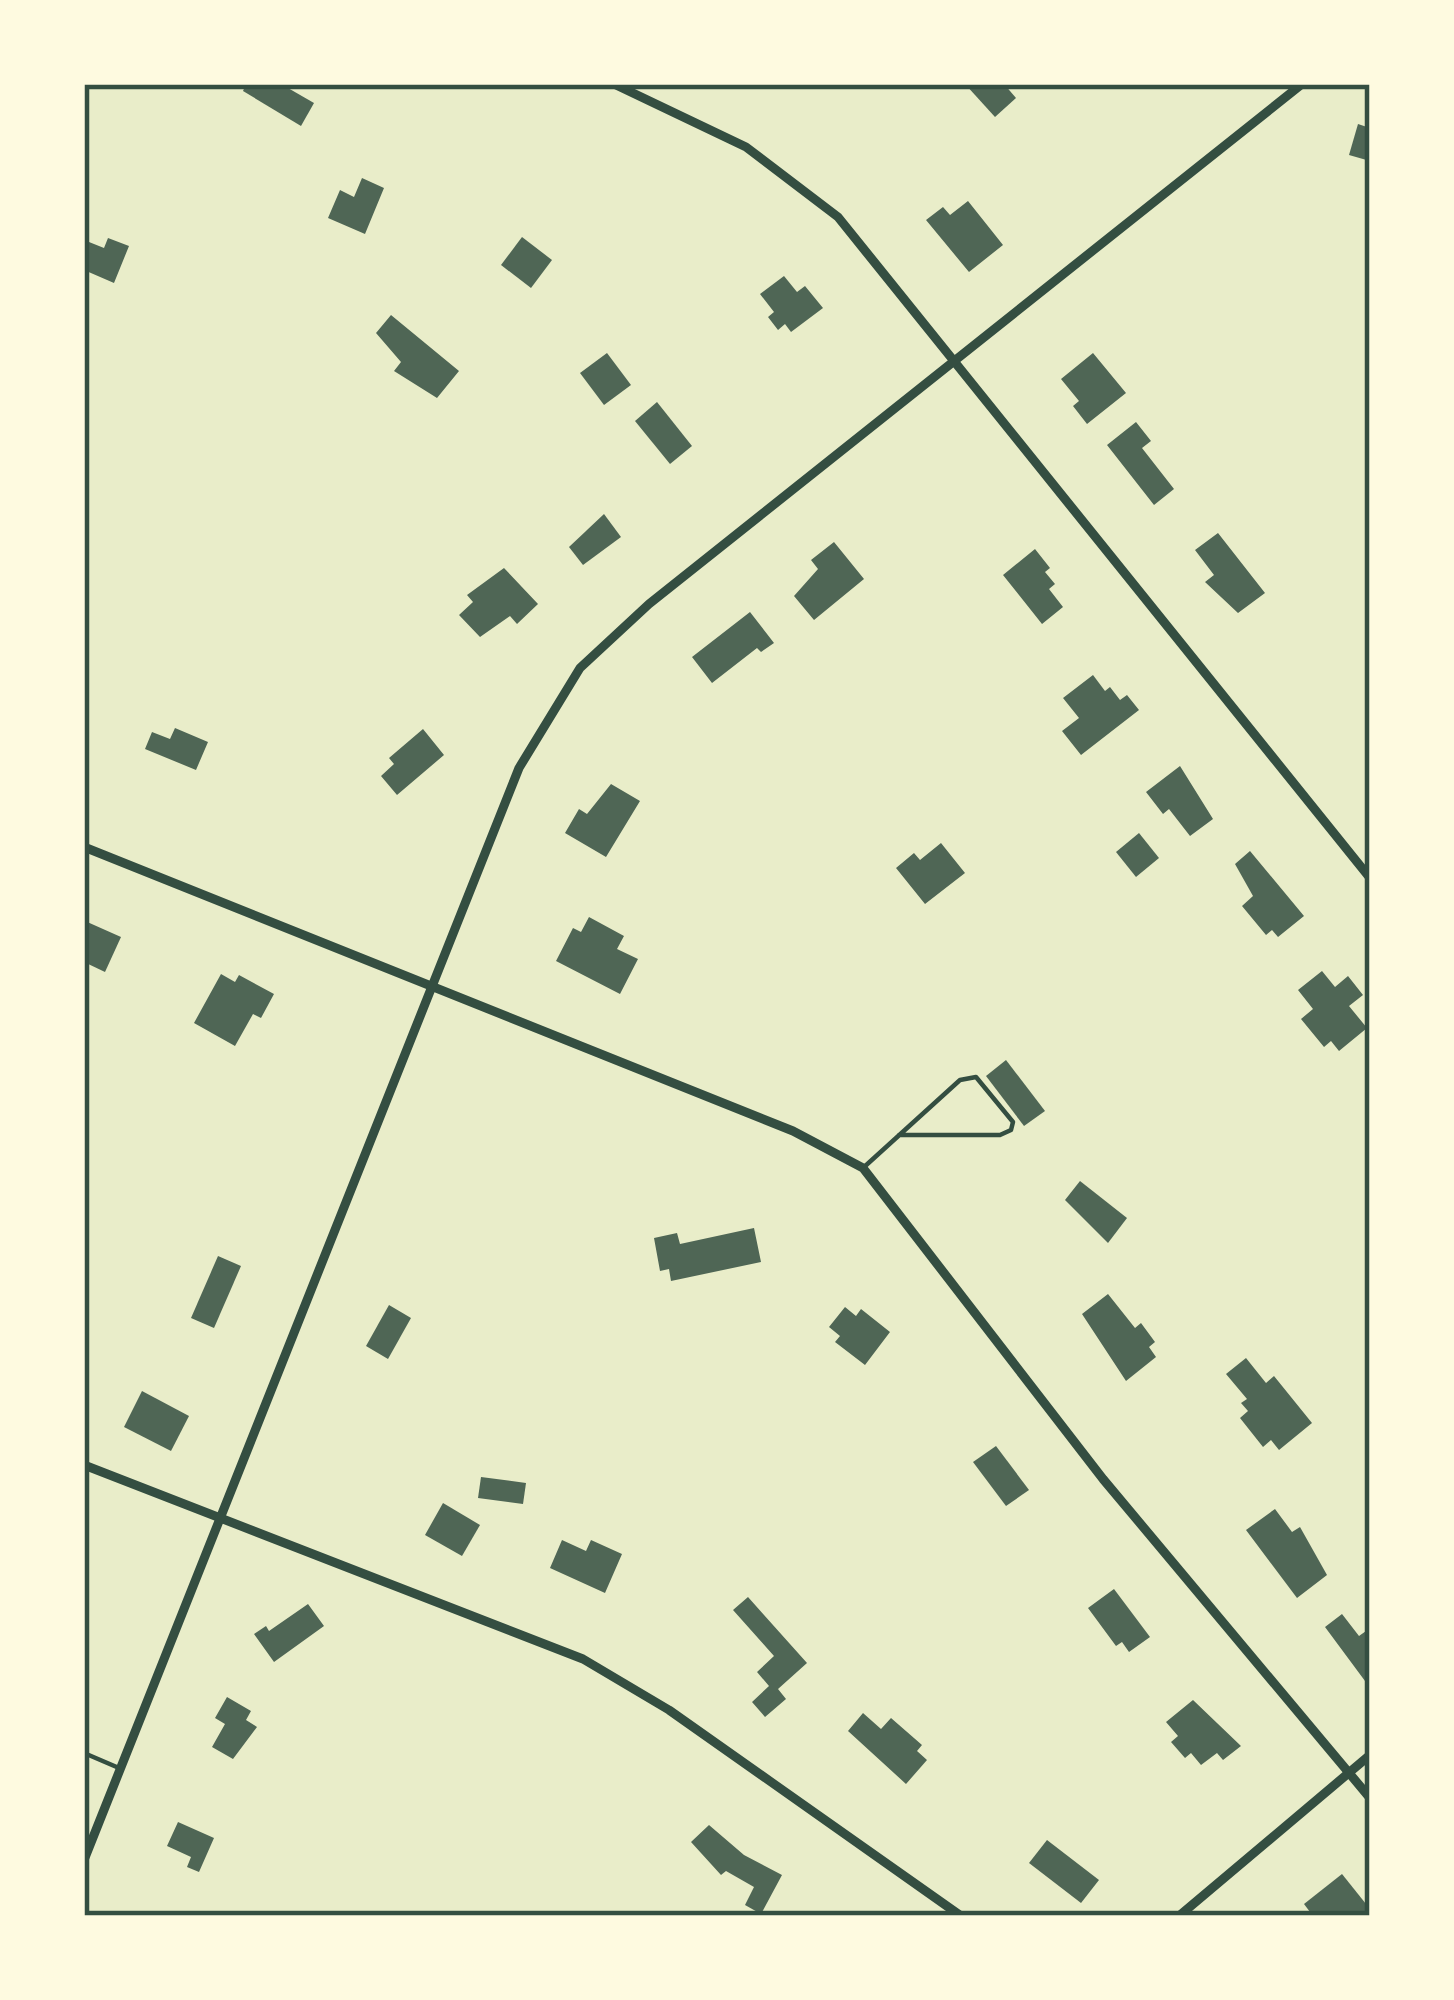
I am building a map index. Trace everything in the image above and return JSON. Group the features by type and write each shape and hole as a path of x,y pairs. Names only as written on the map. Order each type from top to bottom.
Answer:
{"street":[{"path":"614,84 708,127 788,176 838,217 1370,878"},
{"path":"84,1860 519,768 549,711 580,668 720,544 1302,84"},
{"path":"84,848 823,1144 863,1168 1103,1479 1370,1798"},
{"path":"84,1465 583,1659 669,1710 962,1916"},
{"path":"1179,1916 1370,1755"}],"lane":[{"path":"863,1168 899,1135 960,1080 976,1077 1013,1122 1012,1130 1000,1135 899,1135"},
{"path":"84,1753 119,1768"}],"building":[{"path":"246,84 281,84 314,103 301,126 243,91"},
{"path":"965,84 1004,84 1016,98 995,117"},
{"path":"1358,124 1370,128 1370,161 1349,155"},
{"path":"362,178 384,188 365,234 328,218 340,190 354,197"},
{"path":"968,201 1003,245 969,272 926,220 943,207 950,215"},
{"path":"522,237 552,260 531,288 501,265"},
{"path":"108,238 129,246 114,283 84,270 84,240 104,248"},
{"path":"784,276 797,292 805,286 823,308 791,332 785,324 778,330 768,317 774,312 760,294"},
{"path":"391,315 459,371 437,398 394,371 401,362 376,333"},
{"path":"607,353 631,385 604,405 580,373"},
{"path":"1093,353 1126,393 1087,424 1073,406 1079,401 1061,379"},
{"path":"657,402 692,446 670,464 635,421"},
{"path":"1136,422 1151,441 1142,448 1174,489 1154,505 1107,445"},
{"path":"604,514 621,537 583,565 569,547"},
{"path":"1218,533 1265,593 1238,613 1205,582 1214,575 1195,550"},
{"path":"834,542 864,579 814,620 794,596 818,569 811,560"},
{"path":"1035,549 1050,568 1045,572 1055,584 1049,589 1063,607 1042,624 1003,575"},
{"path":"504,568 538,604 517,624 510,616 480,637 459,615 473,602 467,595"},
{"path":"750,612 774,643 761,652 757,648 712,683 692,657"},
{"path":"1093,675 1105,691 1110,687 1120,700 1127,695 1139,710 1081,755 1062,731 1079,718 1063,698"},
{"path":"175,728 208,742 196,770 145,749 152,732 170,739"},
{"path":"423,729 444,755 397,795 381,776 394,764 389,758"},
{"path":"1180,766 1213,819 1190,836 1169,809 1163,814 1146,792"},
{"path":"611,784 640,801 606,857 565,833 579,809 587,814"},
{"path":"1139,833 1159,858 1136,877 1116,852"},
{"path":"941,843 965,873 925,904 896,868 914,853 920,860"},
{"path":"1250,851 1304,916 1278,937 1272,930 1266,935 1242,906 1253,896 1235,864"},
{"path":"589,917 624,936 617,949 638,959 620,994 556,961 573,928 581,932"},
{"path":"85,921 121,937 105,972 84,962"},
{"path":"1322,971 1335,987 1348,976 1363,995 1349,1006 1367,1028 1339,1051 1331,1041 1324,1047 1301,1019 1313,1009 1298,990"},
{"path":"221,974 235,982 239,975 274,994 261,1018 253,1014 235,1046 194,1023"},
{"path":"1006,1060 1045,1111 1024,1126 986,1076"},
{"path":"1080,1181 1127,1218 1108,1243 1065,1200"},
{"path":"754,1228 761,1262 671,1281 669,1269 660,1271 654,1238 677,1233 680,1244"},
{"path":"218,1256 241,1266 214,1328 191,1318"},
{"path":"1108,1294 1135,1328 1141,1323 1155,1342 1149,1347 1156,1357 1126,1381 1082,1314"},
{"path":"389,1305 411,1318 388,1359 366,1346"},
{"path":"845,1307 856,1316 861,1309 890,1332 865,1365 835,1342 840,1336 829,1327"},
{"path":"1246,1358 1266,1383 1274,1376 1312,1423 1279,1450 1271,1440 1263,1447 1240,1418 1248,1411 1241,1403 1247,1399 1226,1374"},
{"path":"142,1391 189,1416 171,1451 124,1427"},
{"path":"996,1446 1029,1490 1006,1506 973,1462"},
{"path":"481,1477 526,1483 523,1504 478,1498"},
{"path":"443,1503 480,1525 462,1556 425,1535"},
{"path":"1275,1509 1292,1532 1300,1527 1327,1575 1297,1598 1246,1530"},
{"path":"562,1540 586,1551 591,1540 622,1554 605,1593 550,1568"},
{"path":"1114,1589 1150,1637 1129,1652 1122,1642 1116,1646 1088,1608"},
{"path":"748,1597 807,1663 778,1689 786,1699 765,1717 752,1702 769,1686 757,1672 774,1656 733,1610"},
{"path":"308,1604 324,1626 274,1662 254,1634 266,1626 269,1631"},
{"path":"1342,1614 1359,1636 1366,1631 1370,1636 1370,1677 1365,1681 1325,1627"},
{"path":"227,1697 251,1711 246,1720 257,1727 233,1759 212,1747 225,1724 215,1718"},
{"path":"1193,1700 1241,1746 1223,1760 1217,1753 1201,1765 1191,1753 1185,1758 1171,1742 1178,1736 1166,1722"},
{"path":"863,1713 881,1729 891,1718 922,1745 917,1751 927,1760 906,1784 848,1731"},
{"path":"178,1822 214,1838 199,1872 187,1867 191,1857 167,1846"},
{"path":"709,1825 744,1855 782,1875 761,1914 745,1905 754,1887 726,1871 721,1875 691,1842"},
{"path":"1047,1840 1099,1880 1081,1903 1029,1863"},
{"path":"1342,1874 1370,1909 1367,1916 1313,1916 1304,1904"}]}
